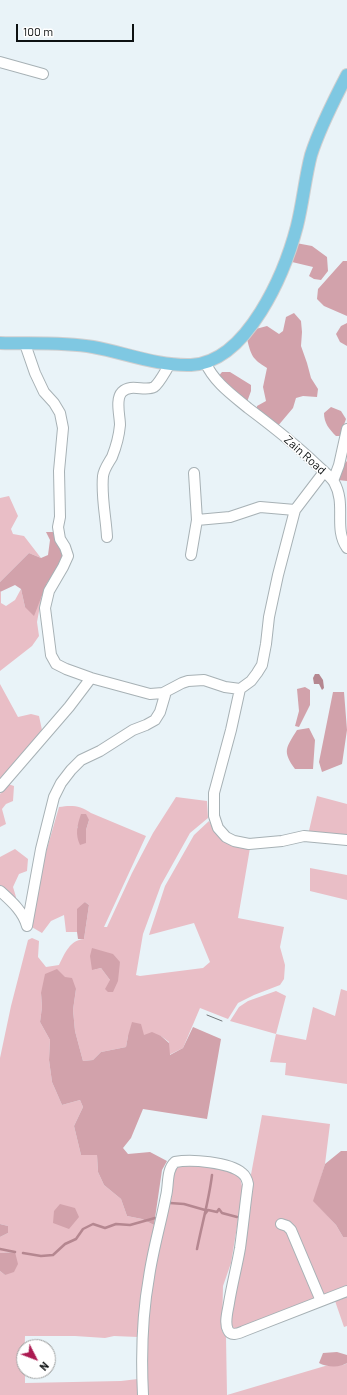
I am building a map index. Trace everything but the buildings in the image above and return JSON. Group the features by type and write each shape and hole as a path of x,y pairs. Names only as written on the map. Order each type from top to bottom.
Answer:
{"main road":[{"path":"0,343 93,347 132,357 170,364 193,365 220,356 243,336 271,295 296,227 306,173 312,153 347,75"}],"street":[{"path":"0,62 43,74"},
{"path":"24,344 44,392 54,403 60,413 63,428 59,471 60,517 58,527 60,539 68,556 49,591 45,608 51,655 56,664 66,669 91,678 150,694 164,693 182,683 204,680 225,687 240,689 251,682 262,665 269,617 295,510 324,472"},
{"name":"Zain Road","path":"205,362 208,370 221,386 296,444 333,481 340,492 342,506 341,532 343,543 347,548"},
{"path":"107,537 106,516 103,502 104,475 106,466 118,440 120,424 120,394 129,388 153,387 157,385 170,364"},
{"path":"333,481 339,465 347,429"},
{"path":"191,555 197,520 194,473"},
{"path":"197,520 230,517 260,507 295,510"},
{"path":"0,787 69,707 91,678"},
{"path":"240,689 231,730 214,793 214,816 218,828 226,837 241,843 249,844 282,841 304,836 347,840"},
{"path":"0,891 16,906 26,921 27,926 41,849 54,797 61,783 81,760 100,751 133,730 155,720 160,712 165,695 164,693"},
{"path":"143,1395 142,1332 147,1290 158,1231 167,1196 169,1174 172,1164 175,1162 204,1161 237,1170 243,1173 246,1177 248,1184 240,1249 231,1292 227,1326 231,1334 244,1331 347,1290"},
{"path":"281,1224 287,1226 291,1230 321,1301"}],"shaded area":[{"path":"296,243 312,246 327,257 328,271 321,280 314,279 309,276 313,267 292,262 289,259"},
{"path":"343,261 347,261 347,316 324,306 317,299 318,289"},
{"path":"294,313 301,321 301,346 311,378 318,389 317,397 303,396 296,398 293,408 277,427 257,411 257,406 266,401 263,387 267,368 255,359 247,339 252,330 267,326 279,334 283,331 286,317"},
{"path":"347,323 347,346 340,342 336,334 341,326"},
{"path":"222,372 230,372 251,385 251,391 247,402 217,378"},
{"path":"331,407 341,411 346,419 340,436 336,436 333,433 327,426 325,420 324,413"},
{"path":"347,461 347,481 338,480 338,470"},
{"path":"9,496 18,516 11,529 13,534 24,536 41,558 29,553 0,582 0,498"},
{"path":"46,532 53,532 64,554 59,566 47,583 34,616 25,607 21,589 15,585 0,592 0,582 29,553 41,558 48,555 50,540"},
{"path":"21,589 25,607 37,607 42,595 37,622 39,636 32,646 0,671 0,592 1,603 6,606 15,600"},
{"path":"315,674 319,674 323,680 324,688 322,690 319,684 314,684 313,678"},
{"path":"0,684 18,717 31,714 39,716 42,730 0,780"},
{"path":"305,687 310,690 310,705 299,727 295,726 299,711 297,689"},
{"path":"333,692 344,692 347,730 342,764 322,772 319,762"},
{"path":"309,728 315,740 313,769 295,769 288,758 288,746 297,730"},
{"path":"8,784 14,786 13,801 6,804 2,809 6,824 0,827 0,794"},
{"path":"317,796 347,804 347,838 308,835"},
{"path":"176,797 207,801 208,818 190,833 161,885 143,934 136,975 140,976 203,968 210,962 194,923 149,935 165,886 194,835 209,821 215,832 232,846 250,848 238,918 284,927 280,947 285,965 284,979 280,985 238,1003 228,1019 200,1008 183,1048 169,1055 169,1042 161,1036 128,1036 126,1047 101,1052 93,1060 83,1061 75,1031 73,1010 76,989 41,993 42,1007 40,1022 50,1040 49,1060 52,1082 62,1105 80,1100 83,1107 74,1126 81,1155 97,1155 98,1172 104,1185 121,1199 127,1216 142,1219 154,1225 138,1337 114,1336 105,1338 75,1336 25,1336 25,1339 16,1339 16,1379 25,1379 25,1383 121,1381 146,1378 149,1301 173,1170 179,1164 208,1166 229,1170 240,1178 243,1190 231,1263 223,1286 222,1331 226,1337 227,1395 0,1395 0,1271 5,1275 15,1252 0,1253 0,1237 8,1233 8,1226 0,1224 0,1058 11,1006 28,940 32,938 39,941 38,957 46,967 59,965 68,948 75,942 84,939 89,905 85,902 77,924 77,932 66,932 64,915 51,921 42,933 30,926 46,852 59,807 79,807 146,836 104,927 107,927 132,873 153,833","holes":["89,820 86,830 86,843 77,827","120,962 110,980 101,968 92,970"]},
{"path":"81,814 86,814 89,820 86,830 86,843 80,845 77,837 77,830"},
{"path":"15,849 28,859 27,871 19,874 13,887 16,897 15,901 0,885 0,857"},
{"path":"310,868 347,875 347,900 310,891"},
{"path":"85,902 89,905 84,939 78,939 77,909"},
{"path":"92,948 113,954 120,962 118,981 113,992 108,992 105,989 110,980 101,968 92,970 90,956"},
{"path":"57,969 65,977 72,978 76,989 73,1010 75,1031 83,1061 93,1060 101,1052 126,1047 132,1022 141,1024 144,1035 152,1032 161,1036 169,1043 170,1055 183,1048 193,1027 221,1039 207,1119 143,1109 131,1138 123,1148 128,1154 150,1152 167,1161 162,1170 154,1225 142,1219 127,1216 121,1199 104,1185 98,1172 97,1155 81,1155 74,1126 83,1107 80,1100 62,1105 52,1082 49,1060 50,1040 40,1022 42,1007 41,993 45,974"},
{"path":"341,989 347,991 347,1084 285,1075 286,1063 270,1062 276,1034 306,1040 313,1007 335,1016"},
{"path":"276,991 286,996 276,1034 230,1021 239,1007 248,1001"},
{"path":"262,1115 330,1124 325,1164 314,1201 336,1225 343,1237 347,1237 347,1288 323,1297 288,1220 287,1230 318,1296 314,1300 233,1333 228,1328 250,1180"},
{"path":"341,1151 347,1151 347,1237 343,1237 336,1225 313,1201 325,1164"},
{"path":"60,1204 75,1208 79,1217 69,1229 53,1223 54,1211"},
{"path":"0,1224 8,1226 8,1233 0,1237"},
{"path":"15,1252 18,1264 14,1272 5,1275 0,1271 0,1253"},
{"path":"347,1294 347,1326 344,1327 334,1298"},
{"path":"337,1352 347,1355 347,1363 341,1366 333,1366 319,1363 323,1353"},
{"path":"347,1363 347,1395 227,1395 325,1366 344,1365"}],"waterway":[{"path":"197,1249 212,1175"},
{"path":"170,1203 184,1204 205,1210"},
{"path":"205,1214 208,1210 217,1212 219,1209 222,1213 237,1217"},
{"path":"23,1253 41,1256 53,1255 65,1244 76,1239 83,1229 93,1224 105,1228 116,1224 130,1225 155,1218"},
{"path":"0,1249 15,1252"}],"tram line":[{"path":"207,1015 222,1021"}]}
